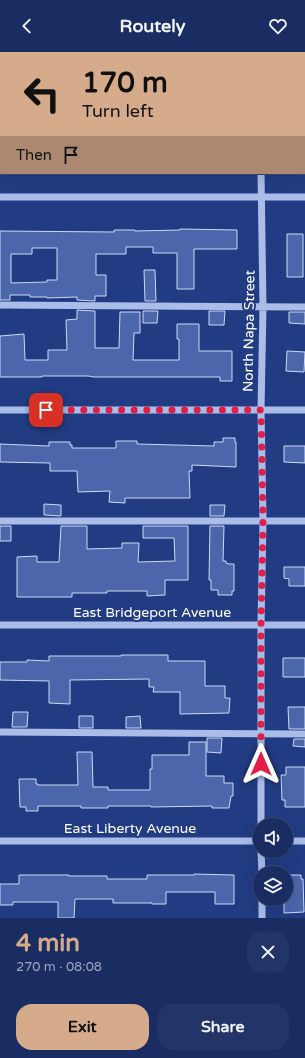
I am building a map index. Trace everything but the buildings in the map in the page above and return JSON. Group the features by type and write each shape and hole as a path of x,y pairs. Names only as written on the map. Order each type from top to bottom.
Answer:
{"street":[{"name":"North Napa Street","path":"261,174 263,307 261,410 263,521 261,625 261,818"},
{"path":"0,198 305,197"},
{"path":"0,305 305,307"},
{"path":"0,410 305,410"},
{"path":"0,521 305,521"},
{"name":"East Bridgeport Avenue","path":"0,625 305,625"},
{"path":"0,732 305,734"},
{"name":"East Liberty Avenue","path":"0,841 253,841"},
{"path":"293,841 305,841"},
{"path":"262,906 262,918"}],"route":[{"path":"46,410 261,410 263,521 261,764"}]}
